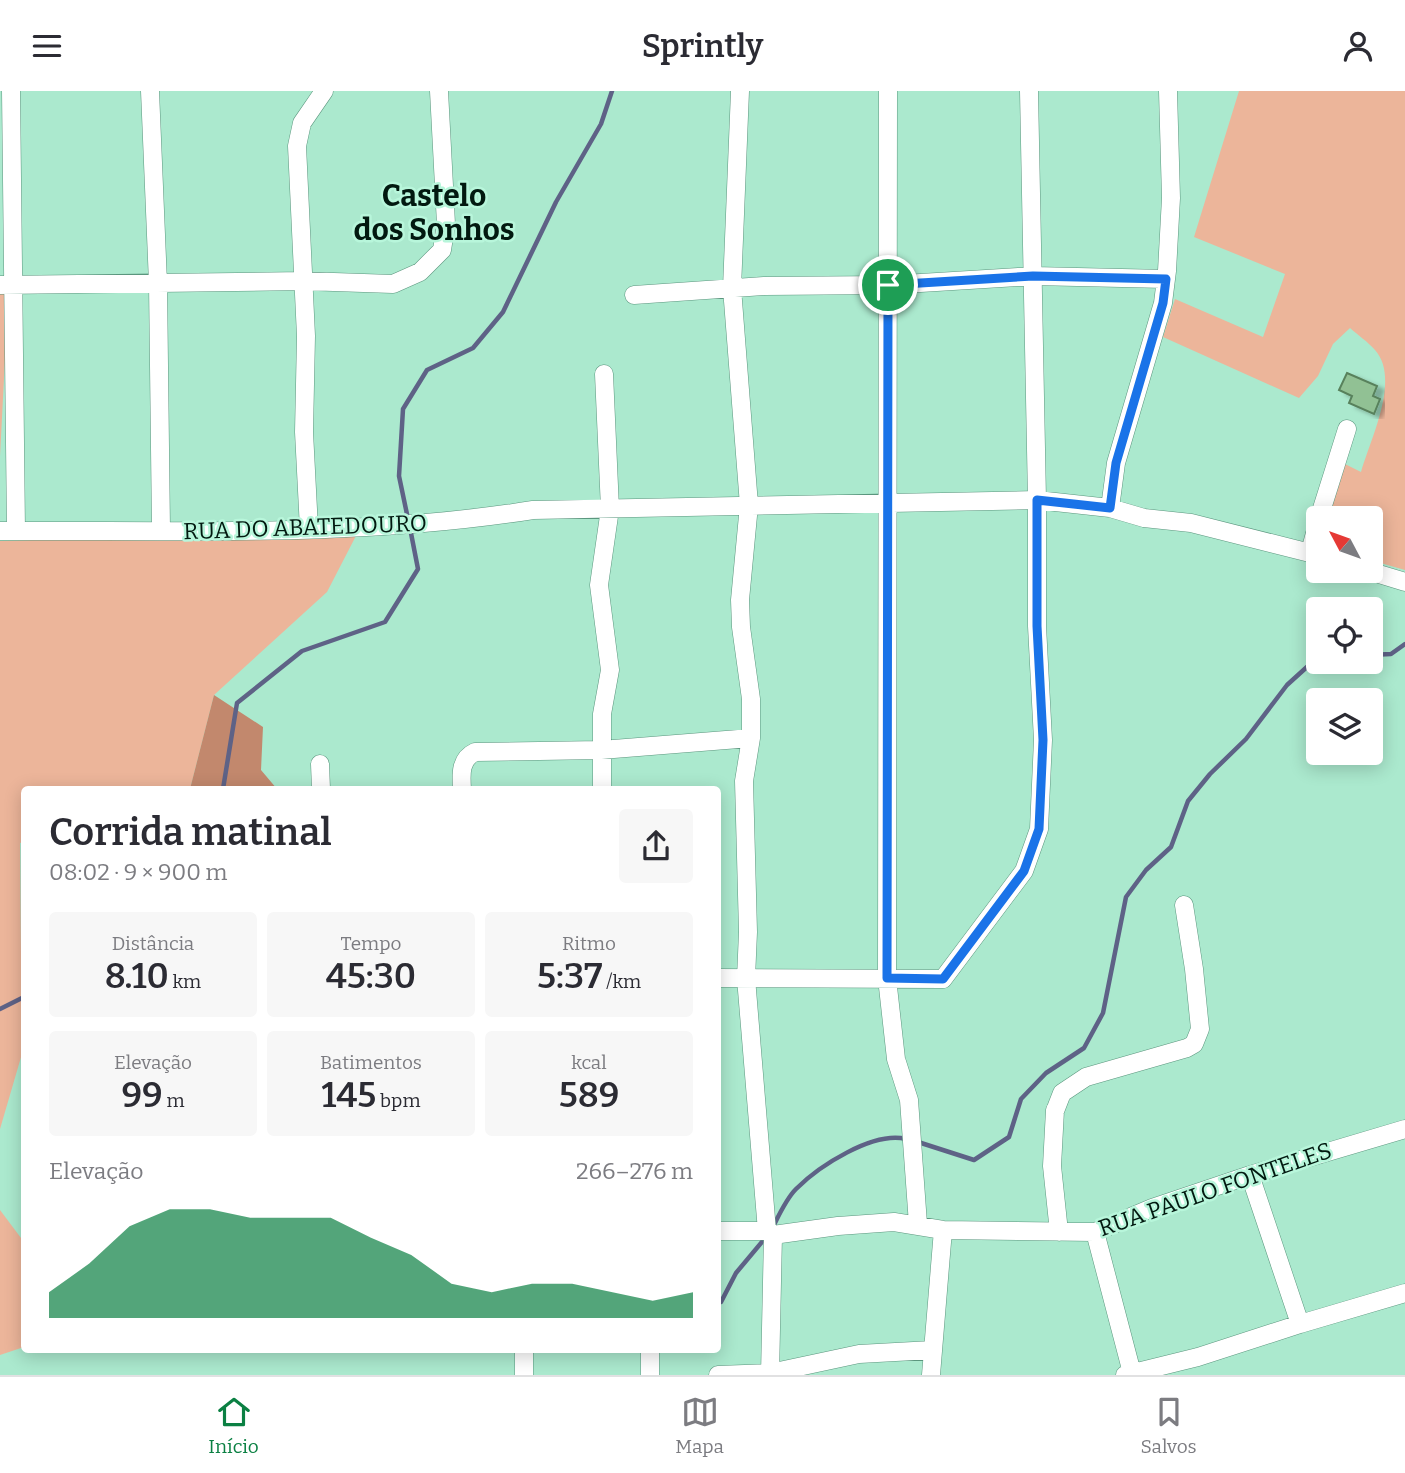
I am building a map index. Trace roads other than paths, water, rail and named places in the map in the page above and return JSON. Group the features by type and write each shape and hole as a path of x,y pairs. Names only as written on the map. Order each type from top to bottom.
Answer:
{"street":[{"path":"8,531 7,285 11,91"},
{"path":"150,91 158,283 161,530"},
{"path":"309,529 304,432 306,335 297,146 302,123 324,91"},
{"path":"7,285 304,281 393,283 420,272 442,250 446,224 439,91"},
{"path":"740,91 732,288 749,505 740,600 751,699 751,738 744,781 748,932 746,978 770,1233 770,1374"},
{"path":"888,91 887,978 896,1059 909,1100 918,1224"},
{"path":"721,978 943,979 1024,871 1039,829 1043,740 1037,626 1029,91"},
{"path":"1110,508 1116,463 1163,303 1171,198 1168,91"},
{"path":"634,295 732,288 888,285 1033,276 1166,279"},
{"path":"602,786 602,714 610,670 599,585 610,509 604,374"},
{"path":"1322,506 1346,429"},
{"name":"RUA DO ABATEDOURO","path":"8,531 309,529 464,521 533,510 1037,500 1110,508 1144,518 1191,523 1306,551"},
{"path":"1383,575 1405,582"},
{"path":"462,786 463,764 467,756 475,752 601,750 751,738"},
{"path":"320,764 321,786"},
{"path":"1059,1232 1052,1166 1055,1111 1062,1093 1086,1077 1187,1048 1198,1038 1200,1029 1194,969 1184,905"},
{"name":"RUA PAULO FONTELES","path":"721,1231 770,1233 894,1222 943,1230 1095,1232 1152,1208 1250,1175 1405,1129"},
{"path":"1250,1175 1300,1324"},
{"path":"931,1375 943,1230"},
{"path":"1095,1232 1128,1374 1198,1357 1405,1293"},
{"path":"718,1375 770,1374 859,1354 932,1350"},
{"path":"524,1353 524,1375"},
{"path":"650,1353 650,1375"}],"waterway":[{"path":"408,519 399,476 403,409 427,370 473,348 503,312 556,202 601,124 612,91"},
{"path":"223,786 237,703 302,651 385,622 418,569 410,528"},
{"path":"1383,654 1391,654 1405,644"},
{"path":"918,1142 974,1160 1009,1137 1021,1099 1046,1073 1084,1048 1103,1013 1126,897 1146,870 1171,847 1188,801 1210,774 1246,739 1287,685 1306,668"},
{"path":"0,1009 21,998"},
{"path":"773,1227 792,1193 818,1170 863,1145 878,1140 906,1139"},
{"path":"721,1302 736,1273 766,1237"}],"district":[{"name":"Castelo dos Sonhos","path":"434,214"}]}
